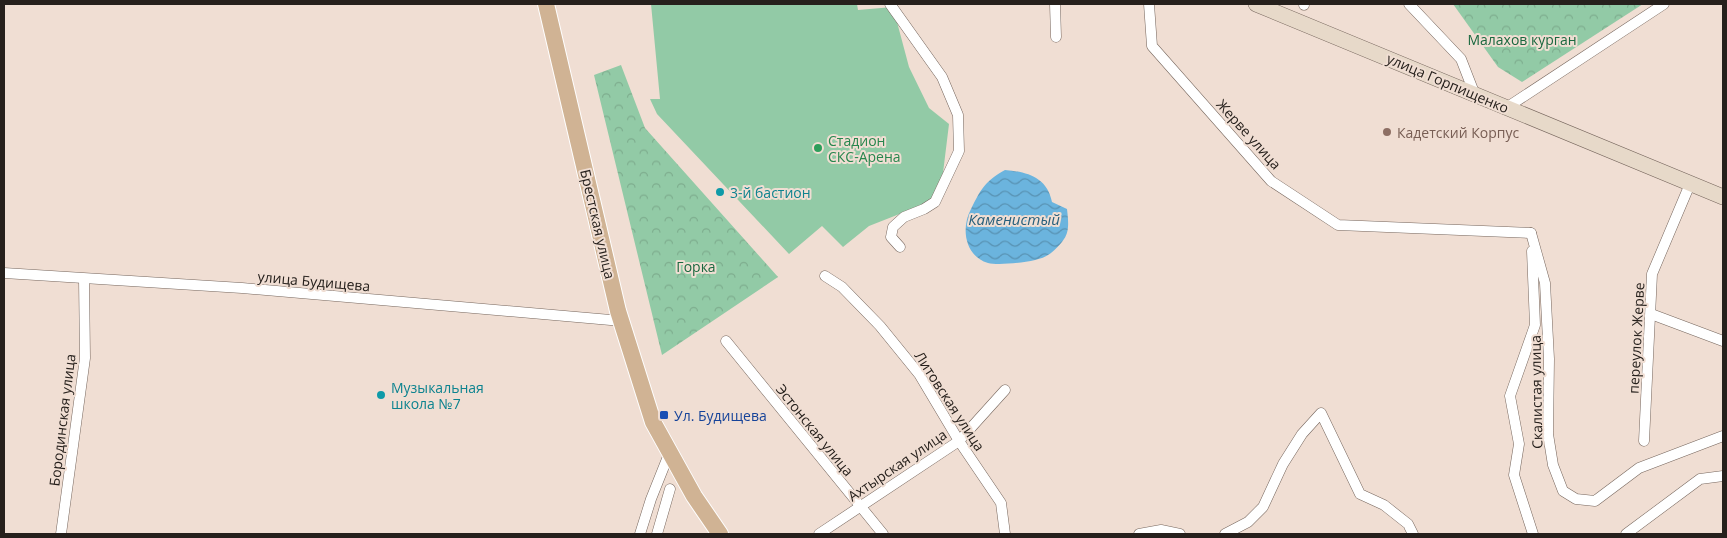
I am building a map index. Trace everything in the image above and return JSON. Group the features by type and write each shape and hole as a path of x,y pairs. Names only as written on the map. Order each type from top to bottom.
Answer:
{"main road":[{"name":"Брестская улица","path":"546,4 622,321 653,422 694,496 720,534"},
{"name":"улица Горпищенко","path":"1256,4 1723,196"}],"street":[{"path":"890,4 942,77 958,115 959,151 947,179 935,202 924,210 904,217 893,227 891,238 900,248"},
{"path":"1055,4 1056,37"},
{"name":"Жерве улица","path":"1149,4 1152,46 1271,181 1338,225 1531,233"},
{"path":"1409,4 1461,59 1475,95"},
{"path":"1506,108 1664,4"},
{"name":"переулок Жерве","path":"1644,441 1652,274 1690,184"},
{"path":"1531,233 1535,325 1510,396 1519,444 1514,474 1534,534"},
{"name":"Скалистая улица","path":"1531,233 1545,283 1549,359 1548,434 1553,465 1563,491 1576,499 1596,500 1639,468 1723,436"},
{"name":"улица Будищева","path":"4,273 242,288 622,321"},
{"name":"Литовская улица","path":"825,276 842,287 891,340 919,374 959,441 1001,503 1005,534"},
{"name":"Бородинская улица","path":"61,534 86,358 84,279"},
{"path":"1651,314 1723,341"},
{"name":"Эстонская улица","path":"726,341 859,507 883,534"},
{"name":"Ахтырская улица","path":"818,534 959,441 1005,390"},
{"path":"1225,534 1248,522 1263,507 1283,464 1302,434 1321,413 1360,494 1384,505 1408,524 1413,534"},
{"path":"640,534 666,448"},
{"path":"1626,534 1700,479 1723,476"},
{"path":"657,534 670,489"},
{"path":"1139,534 1162,530 1180,534"}],"green space":[{"name":"Стадион СКС-Арена","path":"651,4 857,4 858,10 893,7 909,67 929,108 949,124 943,173 930,202 869,226 843,247 822,226 789,254 657,114 650,99 660,99"},
{"name":"Малахов курган","path":"1453,4 1643,4 1522,82 1498,67"},
{"name":"Горка","path":"621,65 645,128 778,277 662,355 594,75"}],"water":[{"name":"Каменистый","path":"1005,170 1021,172 1035,177 1046,187 1052,202 1067,209 1068,224 1066,236 1050,254 1036,260 1019,263 993,264 980,259 969,248 966,224 971,209 984,186"}],"place":[{"name":"Кадетский Корпус","path":"1387,132"},
{"name":"Стадион СКС-Арена","path":"818,148"},
{"name":"3-й бастион","path":"720,192"},
{"name":"Музыкальная школа №7","path":"381,395"},
{"name":"Ул. Будищева","path":"664,415"}]}
